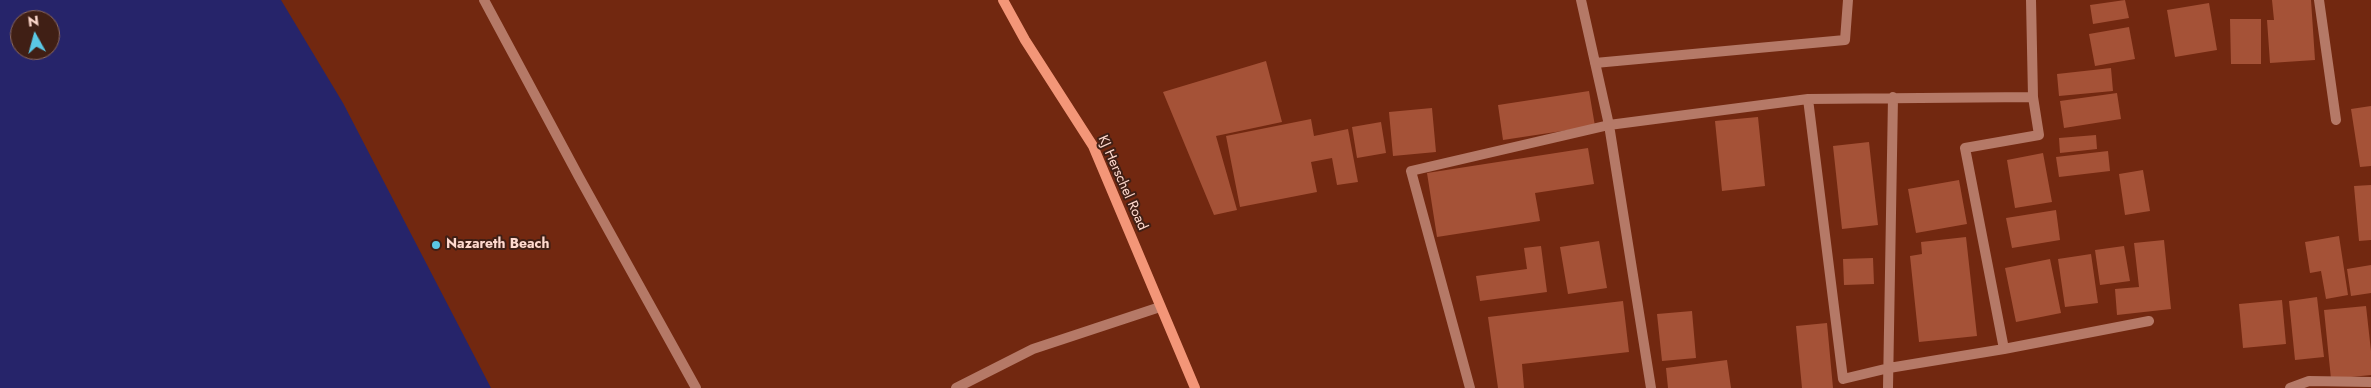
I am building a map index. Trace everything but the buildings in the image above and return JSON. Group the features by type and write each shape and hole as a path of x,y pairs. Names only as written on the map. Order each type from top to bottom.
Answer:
{"main road":[{"name":"KJ Herschel Road","path":"1003,0 1025,40 1093,146 1195,388"}],"street":[{"path":"484,0 583,186 696,388"},
{"path":"1581,0 1609,126 1650,388"},
{"path":"1595,63 1845,40 1848,0"},
{"path":"2004,349 1964,148 2040,134 2033,97 2031,0"},
{"path":"2319,0 2336,120"},
{"path":"1888,388 1893,97"},
{"path":"1470,388 1410,171 1609,126 1808,99 2033,97"},
{"path":"1808,99 1843,379 1889,368 2004,349 2149,321"},
{"path":"956,388 1033,350 1160,307"},
{"path":"2290,388 2309,381 2371,382"}],"shaded area":[{"path":"0,0 281,0 343,103 491,388 0,388"}],"place":[{"name":"Nazareth Beach","path":"436,245"}]}
